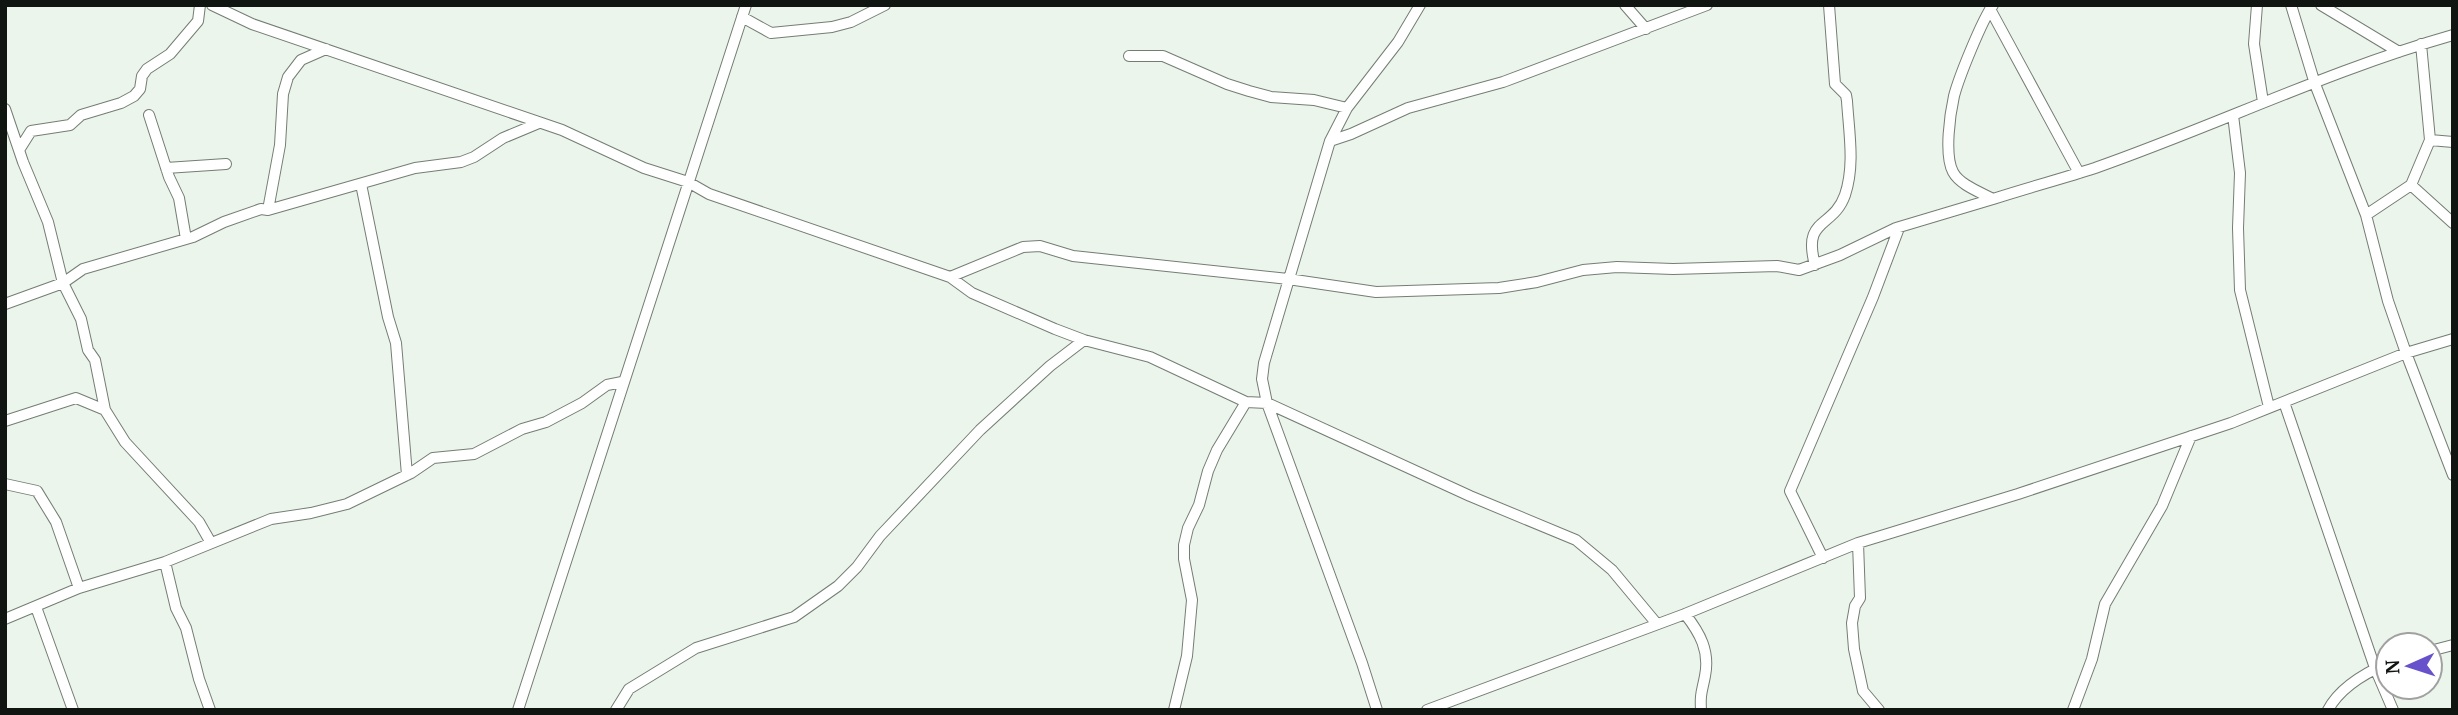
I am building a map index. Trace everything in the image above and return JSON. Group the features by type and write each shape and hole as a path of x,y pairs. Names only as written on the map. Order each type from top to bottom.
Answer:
{"street":[{"path":"19,150 31,131 70,125 81,115 121,103 134,96 140,89 142,76 147,69 170,54 198,21 200,5"},
{"path":"212,5 247,22 539,123 608,150 644,168 688,182 709,194 950,277 972,293 1084,340 1150,357 1246,402 1267,403 1470,496 1576,540 1612,570 1657,624"},
{"path":"518,710 746,5"},
{"path":"742,18 771,33 832,27 851,22 885,5"},
{"path":"1377,710 1267,403 1262,379 1288,279 1330,141 1347,108 1398,42 1420,5"},
{"path":"1625,5 1646,29"},
{"path":"1330,141 1352,135 1408,108 1503,82 1707,5"},
{"path":"1815,265 1810,245 1816,228 1836,211 1844,197 1852,169 1846,95 1835,85 1829,5"},
{"path":"2257,5 2254,44 2263,102"},
{"path":"2291,5 2315,84 2366,215 2388,302 2453,475"},
{"path":"2321,5 2399,52"},
{"path":"1992,7 2079,173"},
{"path":"1992,7 1954,95 1949,149 1951,168 1955,175 1970,187 1993,199"},
{"path":"950,277 1032,245 1073,256 1288,279 1376,292 1499,288 1583,270 1618,267 1673,269 1777,266 1799,270 1899,228 2079,173 2263,102 2421,44 2453,35"},
{"path":"2366,215 2412,185 2430,140 2421,44"},
{"path":"268,210 280,145 283,94 288,77 302,60 326,49"},
{"path":"1129,56 1163,56 1227,84 1271,97 1314,100 1347,108"},
{"path":"5,109 48,222 63,283 81,319 88,350 95,360 105,410 125,442 199,522 211,543"},
{"path":"149,115 179,198 186,239"},
{"path":"2233,115 2240,173 2239,290 2269,407"},
{"path":"5,304 63,283 83,268 186,239 261,209 268,210 415,168 461,162 474,157 503,138 539,123"},
{"path":"2430,140 2453,142"},
{"path":"166,168 226,164"},
{"path":"361,184 388,317 396,343 407,475"},
{"path":"2412,185 2453,223"},
{"path":"1823,558 1790,491 1873,298 1899,228"},
{"path":"1427,710 1685,614 1858,543 2190,436 2406,353 2453,339"},
{"path":"616,710 629,689 696,648 794,617 838,586 857,567 880,536 980,430 1050,366 1084,340"},
{"path":"5,619 79,588 164,562 271,519 347,504 407,475 433,458 474,454 522,429 546,422 582,403 607,385 622,382"},
{"path":"5,421 76,398 105,410"},
{"path":"1174,710 1187,656 1192,600 1184,545 1217,450 1246,402"},
{"path":"2284,402 2374,665"},
{"path":"2073,710 2092,659 2105,604 2162,506 2190,436"},
{"path":"5,484 37,491 56,522 79,588"},
{"path":"1858,543 1860,598 1855,606 1852,623 1854,649 1863,691 1879,710"},
{"path":"164,562 176,608 186,628 210,710"},
{"path":"36,607 73,710"},
{"path":"1685,614 1699,631 1706,654 1705,677 1699,691 1700,709"},
{"path":"2328,710 2342,690 2374,669"}]}
